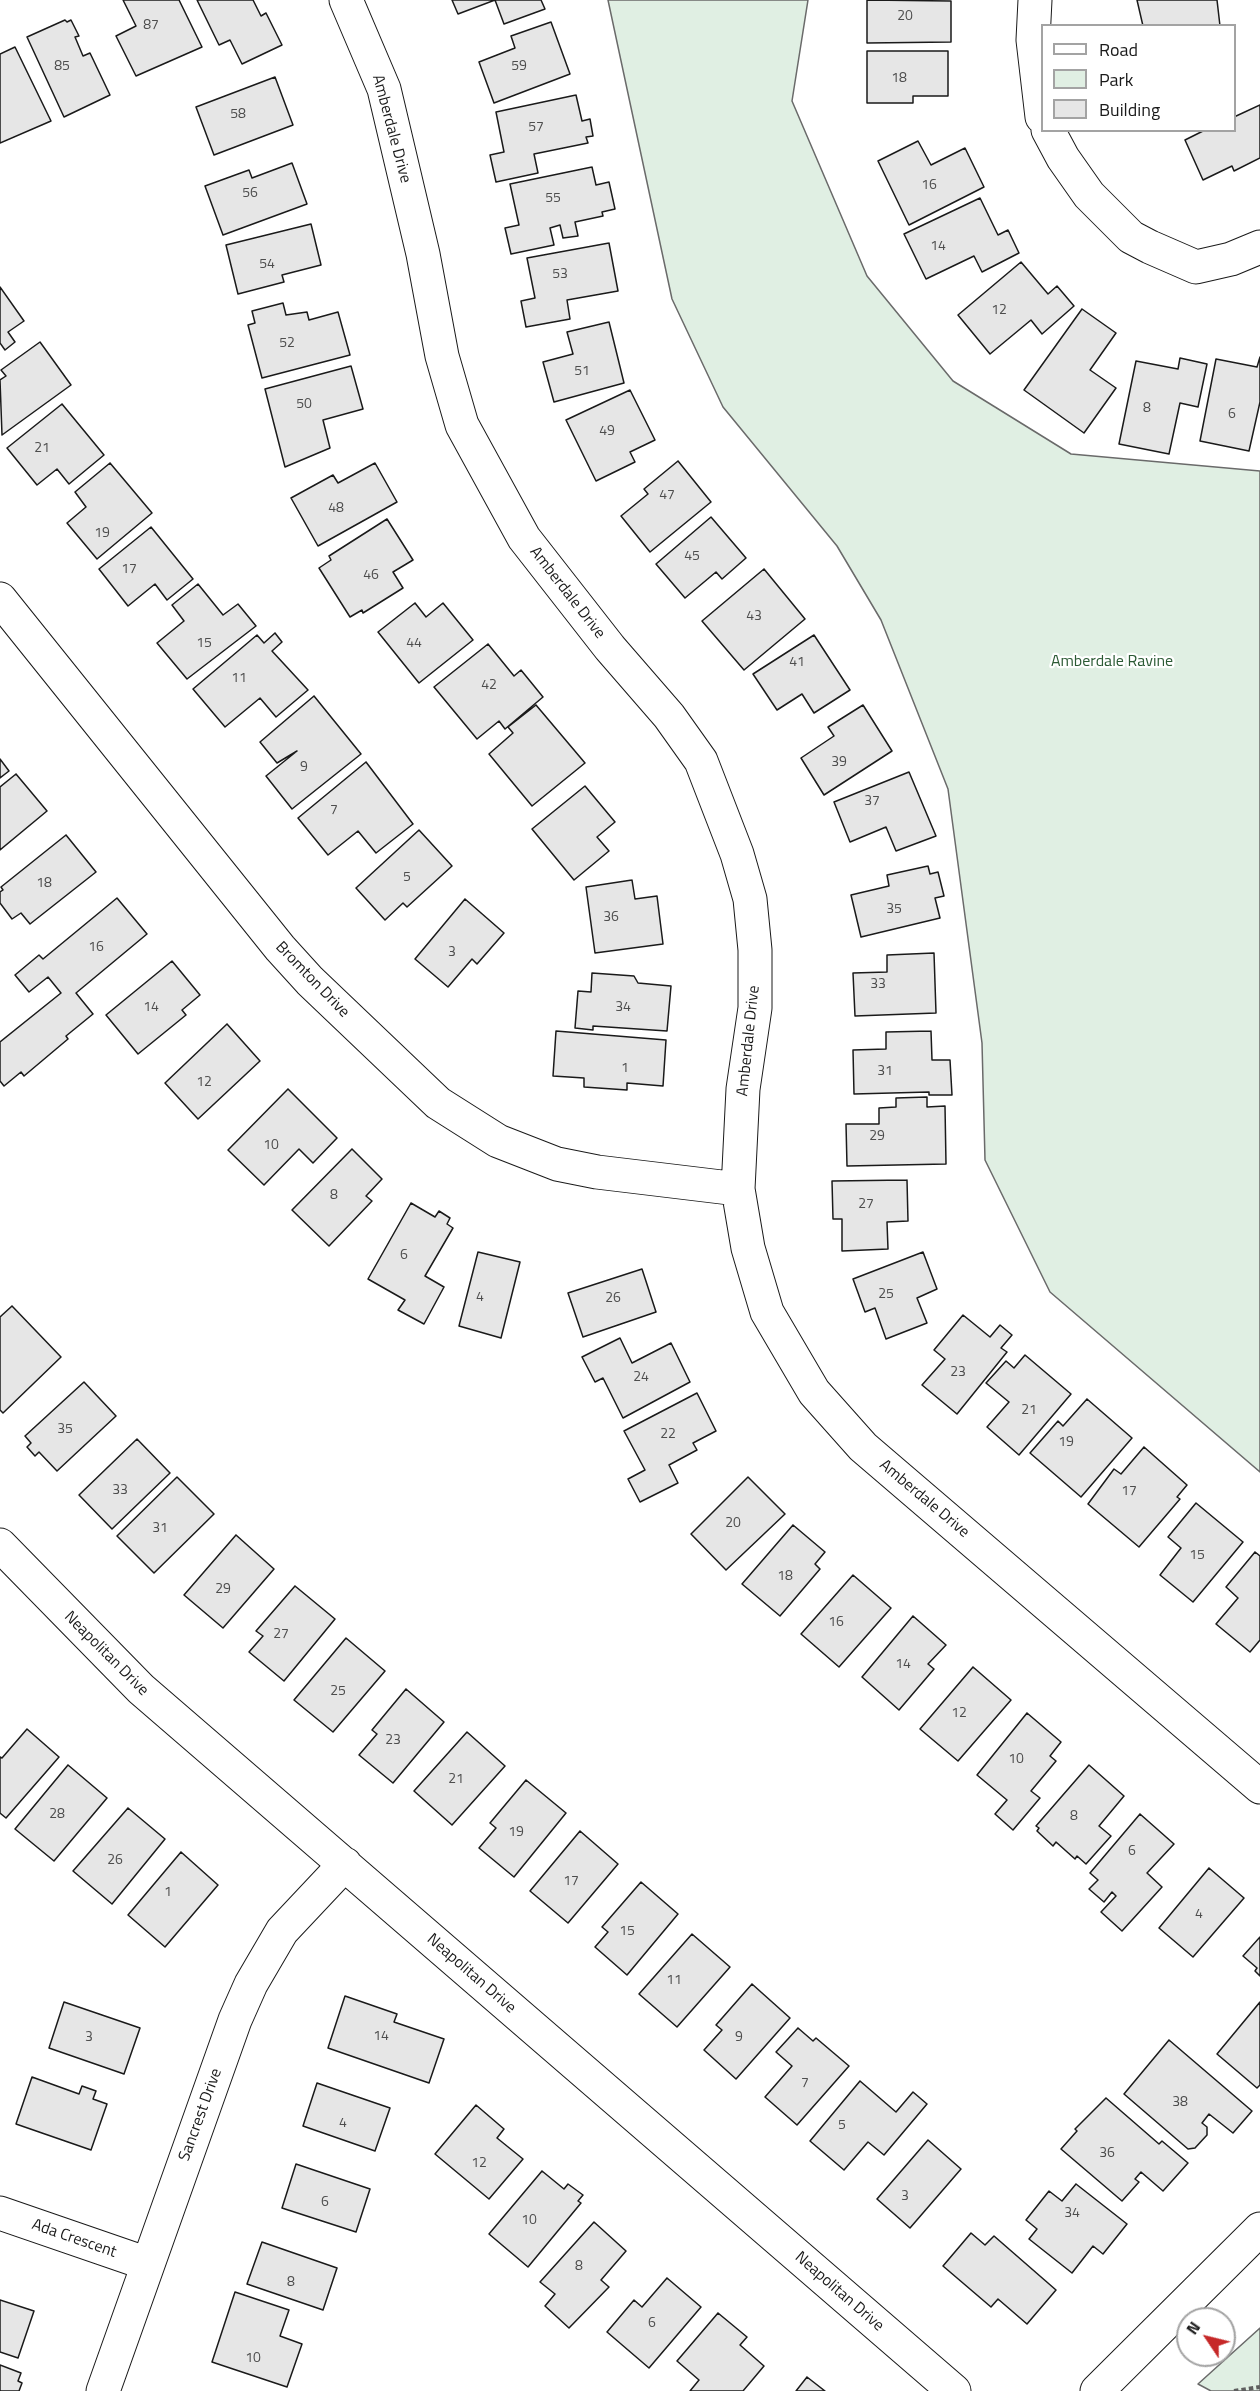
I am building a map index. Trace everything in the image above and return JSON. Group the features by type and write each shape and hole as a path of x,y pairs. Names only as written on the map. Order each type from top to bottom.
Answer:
{"street":[{"name":"Amberdale Drive","path":"346,0 384,88 423,254 442,356 462,425 524,538 610,648 669,716 701,761 737,854 750,899 755,950 755,1008 743,1089 738,1189 748,1248 767,1312 821,1400 862,1448 1260,1787"},
{"path":"1035,0 1034,40 1041,107"},
{"path":"1049,132 1063,158 1089,195 1124,230 1150,247 1196,267 1231,259 1260,247"},
{"name":"Bromton Drive","path":"0,599 280,948 310,981 438,1103 498,1141 557,1164 597,1172 738,1189"},
{"name":"Neapolitan Drive","path":"0,1545 141,1689 954,2391"},
{"name":"Sancrest Drive","path":"103,2391 235,2020 251,1984 282,1931 345,1864"},
{"name":"Ada Crescent","path":"0,2213 148,2264"},
{"path":"1097,2391 1260,2229"}],"path":[{"path":"1234,2391 1260,2387"}],"green space":[{"name":"Amberdale Ravine","path":"608,0 808,0 792,101 867,276 953,381 1071,454 1260,471 1260,1472 1050,1292 985,1160 982,1043 948,789 881,620 837,546 723,407 672,299"},
{"path":"1260,2328 1260,2391 1211,2391 1198,2384 1217,2367 1236,2367 1236,2350"}],"building":[{"path":"123,0 179,0 202,47 136,76 116,36 136,26"},
{"path":"197,0 253,0 261,16 266,13 282,45 242,64 230,40 219,45"},
{"path":"452,0 495,0 458,14"},
{"path":"495,0 541,0 545,9 504,24"},
{"path":"867,0 951,1 951,42 867,43"},
{"path":"1137,0 1217,0 1220,24 1143,24"},
{"path":"65,20 67,22 71,20 79,36 75,37 83,56 90,53 110,95 64,117 27,37"},
{"path":"551,22 570,74 494,103 479,62 515,48 511,36"},
{"path":"15,47 51,121 0,143 0,54"},
{"path":"867,51 948,51 948,96 913,96 913,103 867,103"},
{"path":"275,77 293,125 214,155 196,107"},
{"path":"576,95 582,121 590,119 593,136 586,137 588,143 534,154 538,173 496,182 490,155 504,152 496,112"},
{"path":"1260,105 1260,158 1234,171 1232,166 1203,180 1185,140 1201,132 1236,132 1236,116"},
{"path":"918,141 931,165 965,148 984,187 909,225 878,161"},
{"path":"292,163 307,204 223,235 205,186 249,170 252,178"},
{"path":"592,167 596,185 609,182 615,209 602,212 603,216 575,222 578,236 563,238 560,225 550,228 554,245 511,254 505,228 519,225 510,184"},
{"path":"980,198 998,235 1008,230 1019,253 982,272 974,256 926,279 904,234"},
{"path":"311,224 321,265 282,275 284,282 238,294 226,245"},
{"path":"609,243 618,291 567,300 570,319 526,327 521,301 535,298 527,258"},
{"path":"1021,262 1048,294 1057,286 1074,306 1042,334 1031,320 990,354 958,315"},
{"path":"0,287 24,321 8,332 15,342 5,350 0,343"},
{"path":"283,303 286,315 307,312 309,320 338,312 350,355 262,378 248,325 255,323 252,311"},
{"path":"1082,309 1116,333 1090,370 1116,388 1084,433 1024,390"},
{"path":"609,322 624,383 554,402 543,362 573,354 567,332"},
{"path":"40,342 71,385 2,435 0,380 6,376 1,370"},
{"path":"1260,357 1260,402 1249,451 1200,441 1216,359 1257,367"},
{"path":"1180,358 1207,364 1198,407 1180,403 1169,454 1119,444 1136,361 1178,369"},
{"path":"351,366 363,409 323,420 330,448 285,467 265,389"},
{"path":"630,390 655,440 630,452 635,462 596,481 566,420"},
{"path":"62,404 104,455 69,484 57,469 37,485 7,448"},
{"path":"678,461 711,502 650,552 621,516 648,494 644,489"},
{"path":"110,463 152,513 97,559 67,523 86,507 75,492"},
{"path":"375,463 397,502 318,546 291,498 333,475 338,483"},
{"path":"711,517 746,558 722,579 716,572 685,598 656,564"},
{"path":"387,519 413,560 393,572 403,588 363,613 362,610 350,617 319,568 331,560 329,556"},
{"path":"151,527 193,579 167,600 155,584 128,606 99,569"},
{"path":"764,569 805,619 744,670 702,621"},
{"path":"198,584 223,615 238,604 256,626 187,679 157,643 184,621 172,605"},
{"path":"415,603 426,617 443,603 473,640 419,683 378,632"},
{"path":"275,633 282,642 272,651 308,690 276,717 260,698 225,727 193,689 257,635 264,643"},
{"path":"814,635 850,690 814,713 802,694 777,710 753,674"},
{"path":"488,644 514,676 521,670 543,697 505,729 499,721 477,739 434,687"},
{"path":"314,696 361,754 292,809 266,776 297,751 277,763 260,742"},
{"path":"536,705 585,763 532,806 489,754 513,733 508,727"},
{"path":"863,705 892,751 824,795 801,758 834,736 828,727"},
{"path":"0,759 9,771 0,778"},
{"path":"366,762 413,824 376,853 358,831 328,855 298,818"},
{"path":"909,772 936,836 896,851 886,827 850,842 834,802"},
{"path":"16,774 47,811 0,850 0,787"},
{"path":"585,786 615,822 597,837 609,851 574,880 532,829"},
{"path":"419,830 452,866 407,907 403,903 385,920 356,888"},
{"path":"66,835 96,872 30,924 21,913 12,919 0,903 0,892 3,890 1,887"},
{"path":"928,866 930,874 938,872 944,896 935,898 940,918 861,937 851,895 889,886 887,875"},
{"path":"632,880 635,899 657,896 663,944 595,953 586,887"},
{"path":"117,898 147,934 76,993 93,1014 66,1036 68,1039 24,1076 21,1072 4,1086 0,1081 0,1042 61,993 48,977 29,992 15,975 39,955 43,959"},
{"path":"465,899 504,933 477,964 472,959 448,987 415,959"},
{"path":"934,953 936,1013 855,1016 853,973 887,972 887,955"},
{"path":"172,961 200,995 182,1010 186,1015 138,1054 106,1015"},
{"path":"592,973 634,976 638,983 671,986 667,1031 593,1026 593,1030 575,1028 578,991 591,992"},
{"path":"227,1024 260,1061 198,1119 165,1083"},
{"path":"556,1031 666,1040 663,1086 627,1083 627,1090 584,1087 584,1078 553,1076"},
{"path":"931,1031 932,1060 950,1060 952,1095 929,1095 929,1092 854,1094 853,1050 886,1049 886,1032"},
{"path":"288,1089 337,1138 313,1163 299,1149 264,1185 228,1150"},
{"path":"927,1097 927,1107 945,1106 946,1164 847,1166 846,1124 879,1124 879,1108 896,1107 896,1098"},
{"path":"352,1149 382,1179 366,1196 372,1201 329,1246 292,1210"},
{"path":"907,1180 908,1221 887,1222 888,1249 842,1251 842,1219 833,1219 832,1181"},
{"path":"411,1203 435,1217 439,1211 450,1218 447,1224 453,1228 425,1276 444,1287 424,1324 398,1310 405,1300 368,1279"},
{"path":"478,1252 520,1262 501,1338 459,1326"},
{"path":"923,1252 937,1289 917,1298 927,1323 886,1339 875,1308 865,1312 853,1279"},
{"path":"642,1269 656,1312 583,1337 568,1293"},
{"path":"12,1306 61,1357 3,1413 0,1410 0,1317"},
{"path":"963,1315 990,1337 1000,1325 1012,1335 1001,1348 1007,1352 957,1414 922,1385 945,1359 934,1350"},
{"path":"620,1338 632,1363 671,1343 690,1382 623,1418 603,1378 595,1382 582,1357"},
{"path":"1025,1355 1071,1394 1019,1455 987,1427 1009,1402 986,1383 1006,1361 1014,1368"},
{"path":"84,1382 116,1416 57,1471 39,1452 35,1456 27,1447 31,1443 25,1436"},
{"path":"697,1393 716,1431 693,1443 697,1450 669,1465 678,1483 640,1502 628,1479 645,1470 624,1431"},
{"path":"1087,1399 1132,1438 1081,1497 1030,1453 1058,1421 1063,1426"},
{"path":"137,1439 170,1473 112,1529 79,1495"},
{"path":"1144,1447 1187,1485 1177,1497 1180,1499 1139,1547 1088,1504 1114,1469 1121,1474"},
{"path":"177,1477 214,1514 154,1573 117,1536"},
{"path":"748,1477 785,1514 726,1570 691,1534"},
{"path":"1196,1503 1243,1542 1193,1602 1160,1575 1181,1548 1168,1537"},
{"path":"793,1525 825,1552 815,1564 820,1569 780,1616 742,1584"},
{"path":"236,1535 274,1569 223,1628 184,1595"},
{"path":"1255,1552 1260,1556 1260,1640 1250,1652 1216,1624 1238,1598 1226,1587"},
{"path":"853,1575 891,1608 839,1667 801,1634"},
{"path":"295,1586 335,1619 284,1681 249,1652 263,1636 256,1631"},
{"path":"913,1616 946,1645 928,1664 934,1669 899,1710 862,1677"},
{"path":"346,1638 385,1671 333,1732 294,1700"},
{"path":"973,1667 1011,1700 958,1761 920,1729"},
{"path":"406,1689 444,1722 393,1783 359,1755 377,1734 372,1730"},
{"path":"1027,1713 1061,1742 1050,1756 1056,1761 1031,1791 1040,1798 1013,1830 995,1814 1007,1800 977,1775"},
{"path":"27,1729 59,1757 6,1818 0,1813 0,1757 2,1758"},
{"path":"467,1732 505,1766 452,1825 414,1791"},
{"path":"68,1765 107,1798 54,1861 15,1829"},
{"path":"1089,1765 1124,1796 1099,1826 1111,1836 1086,1864 1077,1856 1075,1859 1056,1842 1053,1846 1037,1831 1039,1828 1036,1826"},
{"path":"526,1780 566,1813 514,1877 479,1848 496,1828 490,1823"},
{"path":"128,1808 165,1839 112,1904 73,1871"},
{"path":"1140,1814 1174,1844 1147,1873 1162,1887 1122,1931 1101,1912 1116,1896 1112,1892 1104,1902 1089,1889 1098,1880 1090,1873"},
{"path":"580,1831 618,1864 568,1923 530,1891"},
{"path":"181,1852 218,1885 165,1947 128,1915"},
{"path":"1209,1868 1244,1898 1193,1957 1159,1928"},
{"path":"641,1882 678,1914 627,1975 595,1947 608,1932 602,1927"},
{"path":"692,1934 730,1967 677,2027 639,1994"},
{"path":"1260,1937 1260,1976 1255,1971 1257,1968 1243,1956"},
{"path":"752,1984 790,2018 736,2079 704,2050 722,2030 716,2025"},
{"path":"345,1996 397,2014 394,2022 444,2039 429,2083 328,2048"},
{"path":"64,2002 140,2028 124,2074 49,2048"},
{"path":"1260,2002 1260,2085 1257,2088 1217,2054"},
{"path":"798,2028 813,2041 816,2038 849,2066 797,2125 765,2097 792,2066 776,2052"},
{"path":"1169,2040 1252,2111 1233,2133 1209,2114 1202,2123 1207,2127 1207,2135 1195,2148 1188,2149 1124,2094"},
{"path":"32,2077 79,2094 82,2086 96,2091 93,2099 107,2104 91,2150 16,2124"},
{"path":"860,2081 896,2112 913,2092 927,2104 884,2155 868,2142 844,2170 810,2141"},
{"path":"317,2083 390,2108 375,2151 303,2126"},
{"path":"1106,2098 1159,2144 1162,2141 1188,2163 1163,2191 1141,2172 1135,2179 1139,2182 1122,2201 1061,2149 1077,2131 1075,2129"},
{"path":"476,2105 504,2129 497,2138 523,2159 489,2199 435,2154"},
{"path":"928,2140 961,2169 910,2228 877,2199"},
{"path":"296,2164 370,2189 356,2232 282,2208"},
{"path":"542,2171 564,2189 568,2184 583,2195 578,2201 581,2203 528,2267 489,2234"},
{"path":"1076,2184 1127,2224 1103,2254 1093,2246 1072,2273 1029,2239 1037,2229 1026,2220 1049,2191 1062,2201"},
{"path":"594,2222 626,2251 601,2280 609,2287 569,2328 545,2306 555,2294 540,2282"},
{"path":"971,2233 985,2245 994,2236 1056,2290 1027,2324 998,2299 991,2307 943,2266"},
{"path":"262,2242 337,2268 323,2310 247,2284"},
{"path":"667,2278 701,2307 649,2368 607,2332 634,2300 642,2307"},
{"path":"235,2292 289,2310 280,2336 302,2344 287,2387 212,2362"},
{"path":"0,2300 34,2311 18,2358 0,2352"},
{"path":"718,2313 747,2337 740,2345 764,2366 743,2391 690,2391 699,2380 677,2361"},
{"path":"0,2365 21,2373 18,2381 22,2383 19,2391 0,2391"},
{"path":"807,2377 825,2391 796,2391"}]}
